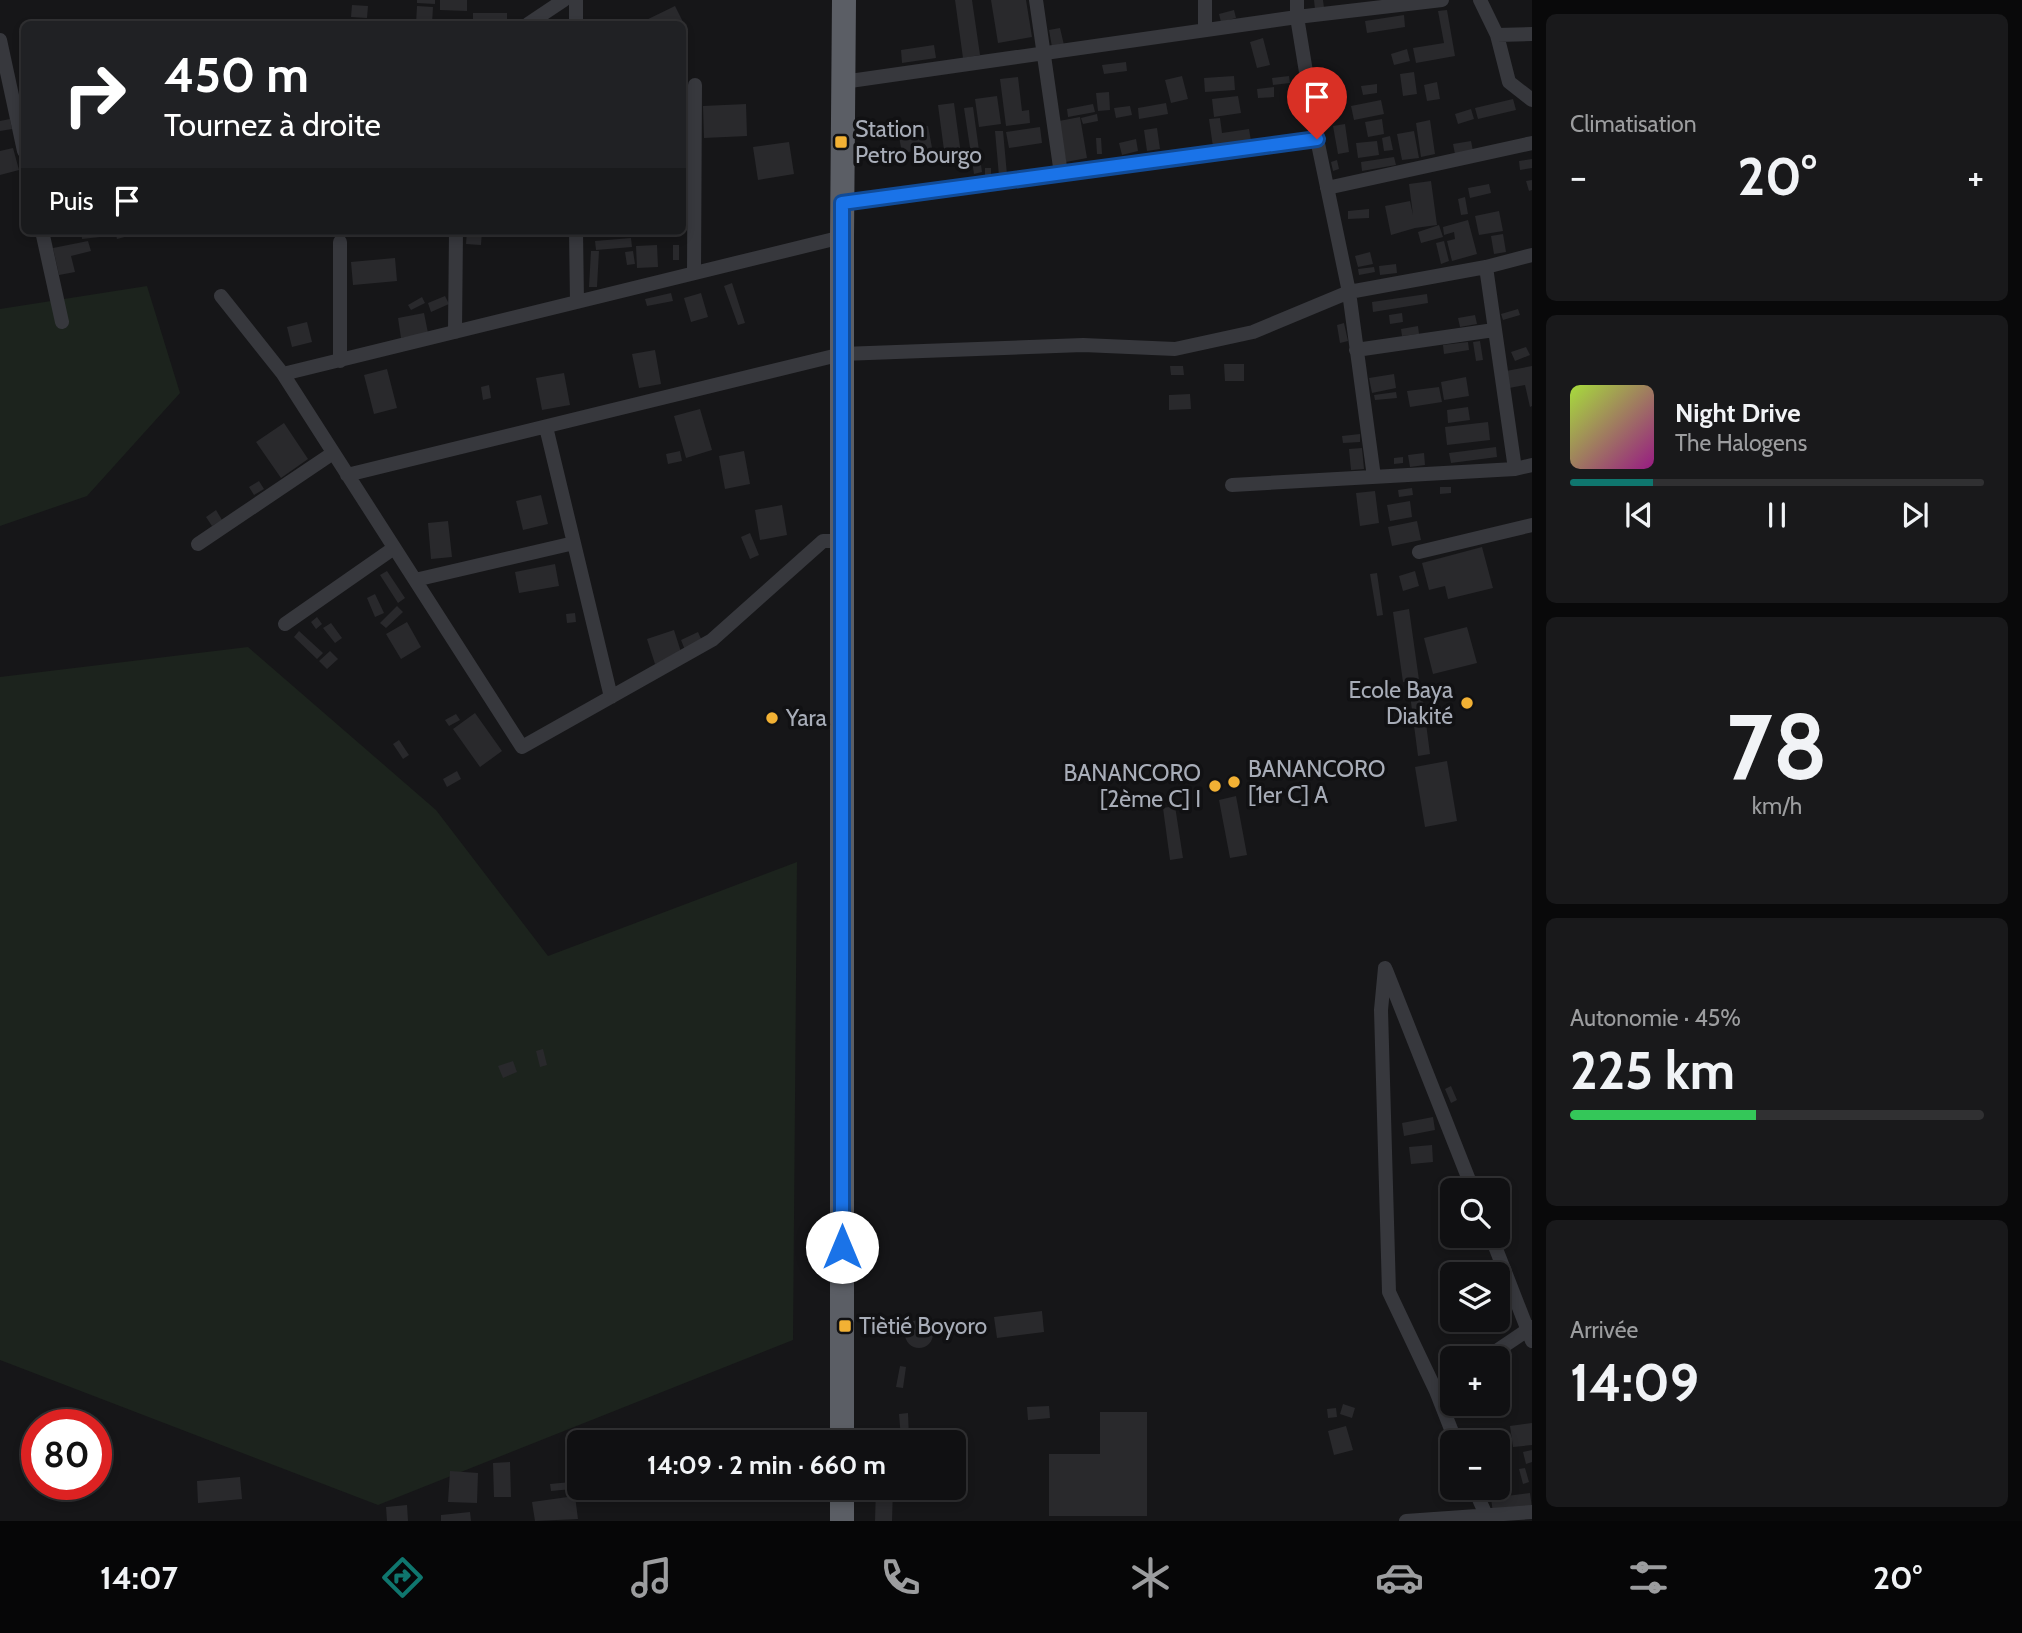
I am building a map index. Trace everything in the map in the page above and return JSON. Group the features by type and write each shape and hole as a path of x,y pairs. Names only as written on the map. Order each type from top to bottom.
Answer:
{"highway":[{"path":"842,1430 844,0"},
{"path":"842,1500 842,1521"}],"street":[{"path":"532,21 564,0"},
{"path":"576,0 576,21"},
{"path":"1036,0 1061,174"},
{"path":"1205,0 1205,30"},
{"path":"1297,0 1297,17 1317,139 1349,292 1374,477"},
{"path":"843,82 1297,17 1442,0"},
{"path":"1480,0 1497,34 1509,82 1532,100"},
{"path":"1497,34 1532,34"},
{"path":"0,40 21,138"},
{"path":"694,273 695,85"},
{"path":"842,203 1317,139"},
{"path":"1327,188 1532,143"},
{"path":"43,235 62,322"},
{"path":"455,332 456,235"},
{"path":"576,235 577,302"},
{"path":"283,374 842,237"},
{"path":"340,243 340,361"},
{"path":"347,475 842,354 1083,345 1175,349 1254,332 1349,292 1486,267 1532,255"},
{"path":"1486,267 1515,469"},
{"path":"221,296 283,374 522,747 712,640 823,541 842,541"},
{"path":"1356,350 1494,330"},
{"path":"546,426 611,697"},
{"path":"198,544 333,453"},
{"path":"1232,485 1515,469 1532,465"},
{"path":"1419,552 1532,526"},
{"path":"415,580 574,544"},
{"path":"285,624 394,548"},
{"path":"1451,1430 1436,1391 1389,1292 1381,1010 1385,968 1468,1178"},
{"path":"1496,1248 1531,1332 1507,1346"},
{"path":"1436,1391 1440,1388"},
{"path":"1480,1500 1486,1515"},
{"path":"1406,1521 1532,1512"}],"shaded area":[{"path":"147,286 180,393 87,496 0,526 0,309"},
{"path":"248,647 436,810 548,956 797,862 793,1340 378,1505 0,1360 0,677"}],"building":[{"path":"417,0 435,0 435,4 417,3"},
{"path":"440,0 467,0 467,11 440,10"},
{"path":"955,0 972,0 980,55 963,58"},
{"path":"991,0 1026,0 1032,37 998,43"},
{"path":"1314,0 1323,0 1324,8 1315,9"},
{"path":"352,5 368,6 367,18 351,17"},
{"path":"417,6 433,7 432,21 416,21"},
{"path":"675,6 682,21 644,21"},
{"path":"1234,10 1236,18 1221,22 1219,14"},
{"path":"1447,10 1455,56 1416,63 1413,48 1444,43 1438,11"},
{"path":"473,13 507,13 507,21 473,21"},
{"path":"1404,15 1405,27 1367,33 1365,21"},
{"path":"1060,28 1064,45 1052,47 1049,30"},
{"path":"1263,38 1270,65 1257,68 1250,42"},
{"path":"934,45 936,58 902,63 901,50"},
{"path":"1407,49 1410,61 1394,65 1391,54"},
{"path":"1126,62 1127,71 1104,74 1102,65"},
{"path":"1414,72 1417,94 1403,96 1400,74"},
{"path":"1182,76 1188,99 1171,103 1165,80"},
{"path":"1234,76 1235,90 1205,92 1204,78"},
{"path":"1289,76 1290,83 1273,85 1272,78"},
{"path":"1018,77 1022,111 1029,110 1030,123 1006,126 1000,79"},
{"path":"1437,82 1440,99 1427,101 1424,85"},
{"path":"1377,84 1377,93 1363,95 1361,86"},
{"path":"1274,87 1274,97 1258,98 1257,89"},
{"path":"1109,92 1110,110 1098,111 1096,93"},
{"path":"997,96 1001,124 979,127 975,99"},
{"path":"1238,96 1241,113 1214,117 1212,99"},
{"path":"1513,99 1516,110 1478,119 1475,108"},
{"path":"1381,100 1384,114 1354,120 1351,106"},
{"path":"954,103 962,162 946,165 938,105"},
{"path":"1166,103 1168,114 1139,119 1138,108"},
{"path":"746,104 747,136 704,138 703,106"},
{"path":"1093,104 1095,112 1068,117 1067,109"},
{"path":"1130,106 1132,115 1116,118 1114,108"},
{"path":"973,107 982,172 974,174 964,108"},
{"path":"1471,109 1474,119 1458,124 1455,114"},
{"path":"1097,114 1098,121 1083,124 1081,118"},
{"path":"1080,117 1087,158 1066,162 1059,121"},
{"path":"1220,118 1222,133 1249,129 1251,141 1213,147 1209,119"},
{"path":"10,119 12,129 0,131 0,121"},
{"path":"1382,119 1384,134 1368,137 1365,122"},
{"path":"1430,120 1435,154 1421,157 1416,123"},
{"path":"1345,124 1349,152 1338,154 1333,126"},
{"path":"928,126 932,148 902,153 898,131"},
{"path":"1040,127 1042,143 1009,148 1006,132"},
{"path":"1157,128 1160,149 1147,151 1144,130"},
{"path":"995,131 1003,131 1007,175 999,176"},
{"path":"1414,131 1419,158 1402,160 1397,134"},
{"path":"1390,136 1393,150 1384,151 1382,138"},
{"path":"1096,138 1101,138 1102,154 1097,154"},
{"path":"1136,139 1138,151 1122,155 1119,143"},
{"path":"1377,141 1379,155 1358,158 1356,143"},
{"path":"1471,141 1473,151 1455,154 1453,144"},
{"path":"789,142 794,174 758,180 753,147"},
{"path":"13,148 19,170 0,175 0,151"},
{"path":"1394,157 1396,165 1362,171 1361,162"},
{"path":"1532,159 1532,168 1520,170 1519,161"},
{"path":"1337,160 1339,169 1333,171 1331,162"},
{"path":"985,168 991,168 991,178 985,178"},
{"path":"1532,180 1532,190 1529,191 1526,181"},
{"path":"1431,181 1437,225 1391,235 1385,206 1410,201 1413,215 1409,184"},
{"path":"1489,184 1491,193 1470,198 1468,188"},
{"path":"1465,197 1468,214 1461,215 1458,199"},
{"path":"1369,209 1369,218 1348,219 1348,211"},
{"path":"1499,211 1503,231 1479,235 1475,216"},
{"path":"1468,220 1477,254 1452,261 1447,241 1455,239 1454,232 1444,235 1443,227"},
{"path":"1439,225 1443,237 1421,243 1418,232"},
{"path":"1503,234 1506,252 1494,254 1491,236"},
{"path":"82,235 100,235 100,237 82,239"},
{"path":"116,235 132,235 117,239"},
{"path":"467,235 482,235 481,245 466,244"},
{"path":"631,238 632,247 596,250 595,241"},
{"path":"88,241 91,251 71,256 75,272 59,275 53,248"},
{"path":"1444,241 1449,261 1441,264 1436,243"},
{"path":"657,245 658,267 637,268 636,246"},
{"path":"673,245 679,245 679,260 673,260"},
{"path":"591,251 599,251 597,287 589,287"},
{"path":"633,251 635,264 627,265 625,252"},
{"path":"1370,252 1373,264 1358,267 1355,256"},
{"path":"395,258 397,281 353,285 351,262"},
{"path":"1396,264 1397,273 1380,275 1379,266"},
{"path":"1374,267 1375,272 1359,275 1358,269"},
{"path":"732,283 745,323 738,325 724,286"},
{"path":"671,293 673,301 647,306 645,299"},
{"path":"701,293 708,317 691,322 684,298"},
{"path":"1427,294 1428,303 1373,312 1372,302"},
{"path":"445,296 449,304 431,312 428,303"},
{"path":"422,297 425,303 411,310 408,305"},
{"path":"1518,309 1520,315 1503,320 1501,314"},
{"path":"424,313 428,333 401,338 398,318"},
{"path":"1402,313 1403,322 1390,324 1389,315"},
{"path":"1475,315 1477,324 1460,327 1458,318"},
{"path":"307,322 312,342 292,347 287,327"},
{"path":"1344,323 1348,341 1340,343 1337,325"},
{"path":"1418,326 1419,334 1402,336 1401,329"},
{"path":"1480,341 1483,360 1476,361 1473,342"},
{"path":"1468,342 1469,350 1444,354 1443,345"},
{"path":"1526,347 1530,355 1515,361 1511,352"},
{"path":"655,350 661,384 639,388 632,354"},
{"path":"1224,364 1244,364 1244,381 1225,381"},
{"path":"1170,366 1183,366 1184,375 1171,375"},
{"path":"1532,366 1530,407 1525,385 1509,388 1506,371"},
{"path":"387,369 397,408 374,414 364,375"},
{"path":"564,373 570,405 542,410 536,378"},
{"path":"1394,374 1396,388 1372,393 1369,378"},
{"path":"1466,377 1469,396 1444,400 1441,382"},
{"path":"489,385 491,398 483,400 481,387"},
{"path":"1439,387 1442,402 1410,407 1407,391"},
{"path":"1396,392 1397,398 1375,400 1374,395"},
{"path":"1190,394 1191,409 1169,410 1169,395"},
{"path":"1468,407 1470,420 1448,423 1447,410"},
{"path":"700,409 712,450 686,458 674,416"},
{"path":"1488,422 1490,440 1447,445 1445,427"},
{"path":"284,423 308,459 281,478 256,442"},
{"path":"1360,434 1360,442 1343,443 1342,436"},
{"path":"1496,447 1497,457 1451,463 1449,453"},
{"path":"1362,448 1364,469 1351,470 1349,449"},
{"path":"680,451 682,461 668,464 666,454"},
{"path":"744,451 750,484 725,489 719,456"},
{"path":"1424,453 1425,465 1410,467 1408,455"},
{"path":"1403,457 1403,463 1394,464 1394,458"},
{"path":"259,481 264,489 254,495 249,487"},
{"path":"1440,487 1451,487 1451,493 1440,494"},
{"path":"1412,488 1413,495 1399,497 1398,490"},
{"path":"1375,491 1379,523 1360,526 1356,493"},
{"path":"541,495 548,524 523,530 516,501"},
{"path":"1410,501 1412,517 1390,521 1387,505"},
{"path":"782,505 787,535 760,540 755,510"},
{"path":"216,510 222,520 212,526 206,517"},
{"path":"448,521 452,557 431,559 428,523"},
{"path":"1417,521 1421,540 1392,546 1388,527"},
{"path":"750,533 759,555 750,559 741,537"},
{"path":"1482,547 1493,588 1448,599 1445,586 1429,590 1422,563"},
{"path":"555,564 559,586 519,593 515,572"},
{"path":"387,571 405,598 398,603 380,575"},
{"path":"1415,571 1419,586 1403,591 1399,576"},
{"path":"1377,573 1383,615 1377,616 1370,574"},
{"path":"375,594 384,613 375,617 367,598"},
{"path":"397,606 403,612 386,628 380,623"},
{"path":"1409,609 1419,680 1403,682 1393,612"},
{"path":"575,613 576,622 567,623 566,614"},
{"path":"317,617 322,624 316,629 311,622"},
{"path":"407,622 421,647 401,659 386,634"},
{"path":"331,623 342,638 335,643 323,628"},
{"path":"1467,627 1477,663 1433,674 1424,638"},
{"path":"674,630 682,655 655,664 647,639"},
{"path":"299,631 323,653 317,659 294,637"},
{"path":"698,632 702,641 685,650 681,640"},
{"path":"330,651 338,659 327,669 319,661"},
{"path":"1421,685 1430,754 1418,756 1409,687"},
{"path":"475,713 502,751 480,767 453,729"},
{"path":"456,714 460,720 449,726 445,720"},
{"path":"399,740 409,755 403,759 393,744"},
{"path":"1447,761 1457,821 1425,827 1415,767"},
{"path":"457,771 461,779 447,787 443,779"},
{"path":"1236,796 1247,855 1230,858 1219,800"},
{"path":"1175,806 1183,858 1170,860 1163,808"},
{"path":"543,1049 547,1065 540,1067 536,1051"},
{"path":"513,1061 517,1072 503,1078 498,1066"},
{"path":"1451,1086 1457,1100 1451,1103 1445,1089"},
{"path":"1433,1117 1435,1130 1404,1136 1402,1123"},
{"path":"1432,1145 1433,1162 1411,1164 1409,1147"},
{"path":"1042,1311 1044,1332 997,1338 994,1317"},
{"path":"919,1320 929,1324 933,1334 929,1344 919,1348 909,1344 905,1334 909,1324"},
{"path":"900,1366 906,1367 903,1388 896,1387"},
{"path":"1343,1404 1355,1408 1352,1418 1340,1414"},
{"path":"1049,1406 1050,1418 1028,1420 1027,1407"},
{"path":"1336,1408 1337,1417 1328,1418 1327,1409"},
{"path":"1100,1412 1147,1412 1147,1516 1049,1516 1049,1454 1100,1454"},
{"path":"908,1413 909,1430 900,1430 899,1414"},
{"path":"1532,1423 1532,1445 1513,1447 1510,1426"},
{"path":"1346,1426 1353,1450 1334,1455 1328,1431"},
{"path":"1532,1450 1532,1462 1526,1464 1523,1452"},
{"path":"510,1462 511,1497 494,1497 493,1463"},
{"path":"1525,1468 1529,1482 1523,1484 1519,1469"},
{"path":"450,1471 478,1473 477,1503 448,1502"},
{"path":"240,1477 242,1499 198,1503 197,1481"},
{"path":"567,1482 567,1489 551,1491 550,1484"},
{"path":"1530,1493 1532,1508 1493,1513 1491,1500 1510,1500 1510,1496"},
{"path":"567,1497 567,1500 576,1500 578,1519 535,1521 532,1502"},
{"path":"876,1500 893,1500 892,1521 875,1521"},
{"path":"407,1505 408,1521 387,1521 386,1507"},
{"path":"470,1512 471,1521 441,1521 441,1515"}],"place":[{"name":"Station Petro Bourgo","path":"841,142"},
{"name":"Ecole Baya Diakité","path":"1467,703"},
{"name":"Yara","path":"772,718"},
{"name":"BANANCORO [1er C] A","path":"1234,782"},
{"name":"BANANCORO [2ème C] I","path":"1215,786"},
{"name":"Tiètié Boyoro","path":"845,1326"}],"route":[{"path":"842,1247 842,203 1317,139"}]}
